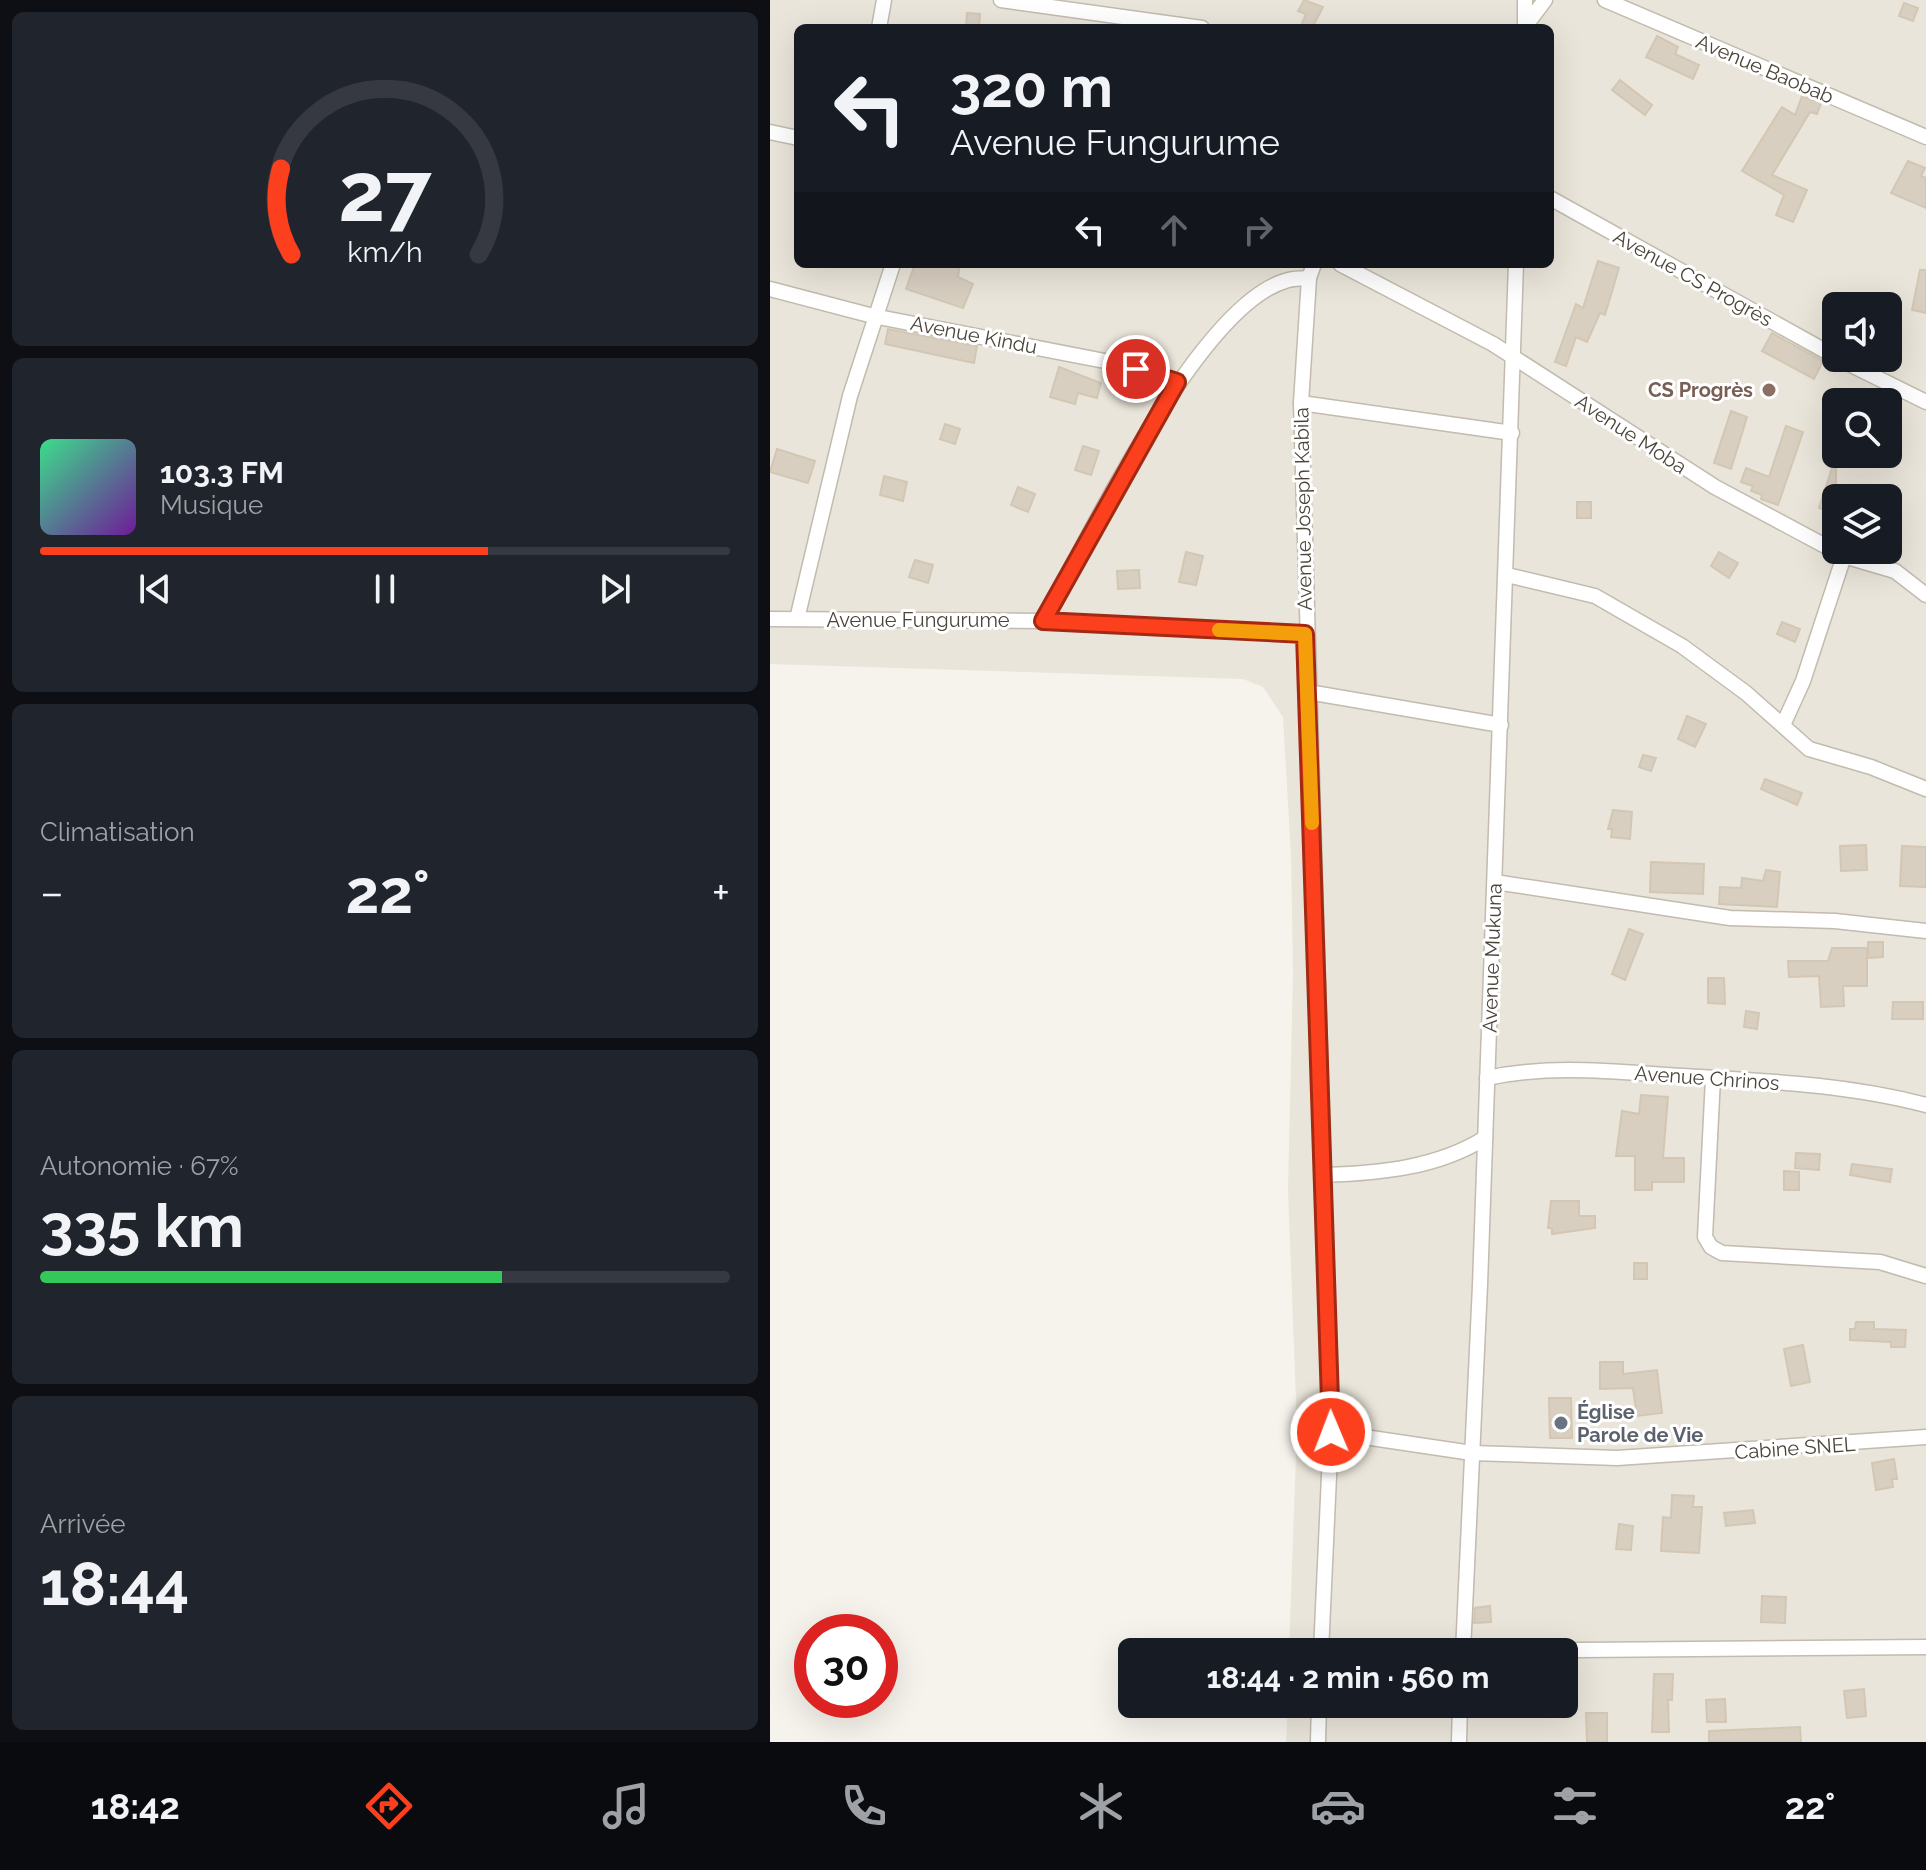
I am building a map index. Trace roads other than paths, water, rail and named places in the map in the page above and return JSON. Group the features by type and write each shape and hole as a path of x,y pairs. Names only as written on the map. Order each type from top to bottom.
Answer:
{"street":[{"path":"880,24 884,0"},
{"path":"1001,0 1173,24"},
{"path":"1524,24 1525,0"},
{"path":"1527,24 1545,0"},
{"name":"Avenue Baobab","path":"1605,0 1926,137"},
{"path":"770,132 794,137"},
{"name":"Avenue CS Progrès","path":"1554,200 1822,350"},
{"path":"797,619 873,316 891,268"},
{"name":"Avenue Moba","path":"1347,268 1514,357 1674,463 1822,544"},
{"name":"Avenue Mukuna","path":"1464,1638 1507,575 1516,268"},
{"name":"Avenue Joseph Kabila","path":"1043,621 1177,382 1225,325 1262,292 1312,271 1301,403 1305,634 1331,1432 1322,1638"},
{"name":"Avenue Kindu","path":"770,289 873,316 1115,363 1177,382"},
{"name":"Avenue CS Progrès","path":"1865,372 1926,402"},
{"path":"1301,403 1512,433"},
{"path":"1783,725 1803,681 1841,564"},
{"name":"Avenue Moba","path":"1879,564 1895,571 1926,595"},
{"path":"1507,575 1595,596 1682,646 1809,749 1871,767 1926,789"},
{"name":"Avenue Fungurume","path":"770,619 1043,621 1305,634"},
{"path":"1308,692 1501,725"},
{"path":"1495,882 1730,918 1835,921 1926,931"},
{"name":"Avenue Chrinos","path":"1487,1078 1544,1069 1713,1078 1857,1090 1926,1105"},
{"path":"1713,1078 1705,1237 1711,1247 1722,1253 1880,1262 1926,1276"},
{"path":"1325,1175 1387,1172 1462,1152 1485,1138"},
{"name":"Cabine SNEL","path":"1331,1432 1472,1453 1617,1458 1926,1437"},
{"path":"1578,1651 1926,1647"},
{"path":"1318,1742 1319,1718"},
{"path":"1459,1742 1460,1718"}],"place":[{"name":"CS Progrès","path":"1769,390"},
{"name":"Église Parole de Vie","path":"1561,1423"}]}
